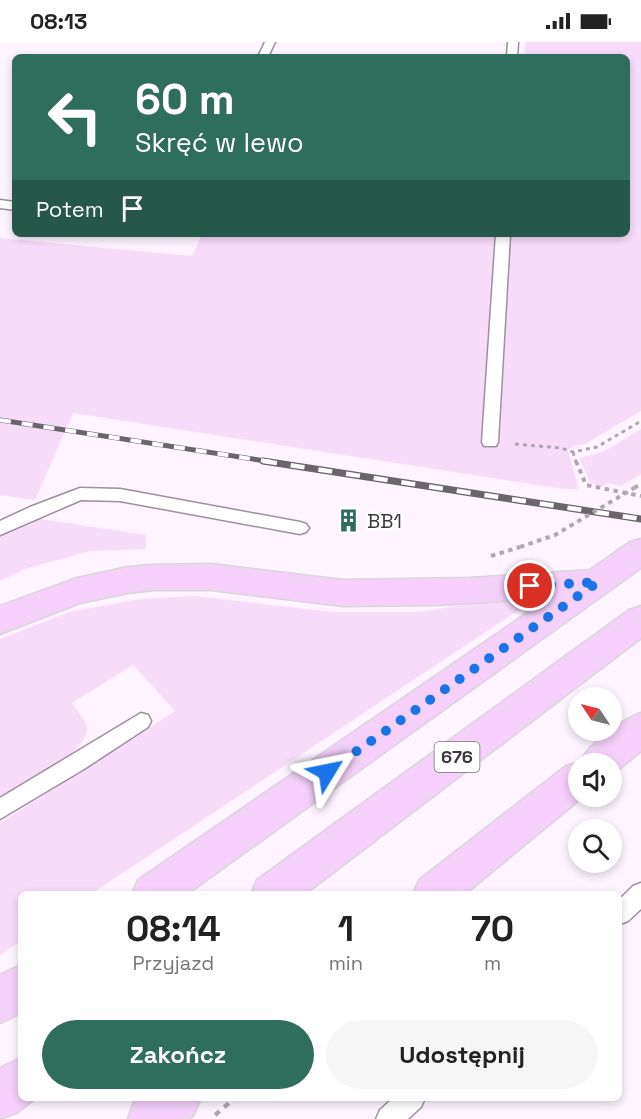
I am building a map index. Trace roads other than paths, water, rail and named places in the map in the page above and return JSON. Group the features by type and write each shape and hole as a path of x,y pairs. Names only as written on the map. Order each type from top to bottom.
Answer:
{"main road":[{"path":"0,621 51,598 106,582 165,576 212,577 340,593 395,594 620,566"},
{"path":"157,891 620,566"},
{"name":"676","path":"276,891 641,619"},
{"path":"612,753 641,729"},
{"path":"438,891 568,787"},
{"path":"0,1001 18,989"},
{"path":"0,1097 18,1083"},
{"path":"151,1119 174,1101"}],"lane":[{"path":"490,441 503,237"},
{"path":"0,529 36,511 80,494 120,495 300,528"},
{"path":"0,809 141,721"},
{"path":"622,911 641,894"},
{"path":"389,1119 409,1101"}],"railway":[{"path":"0,420 272,462"},
{"path":"263,461 641,519"}],"place":[{"name":"BB1","path":"349,521"}]}
